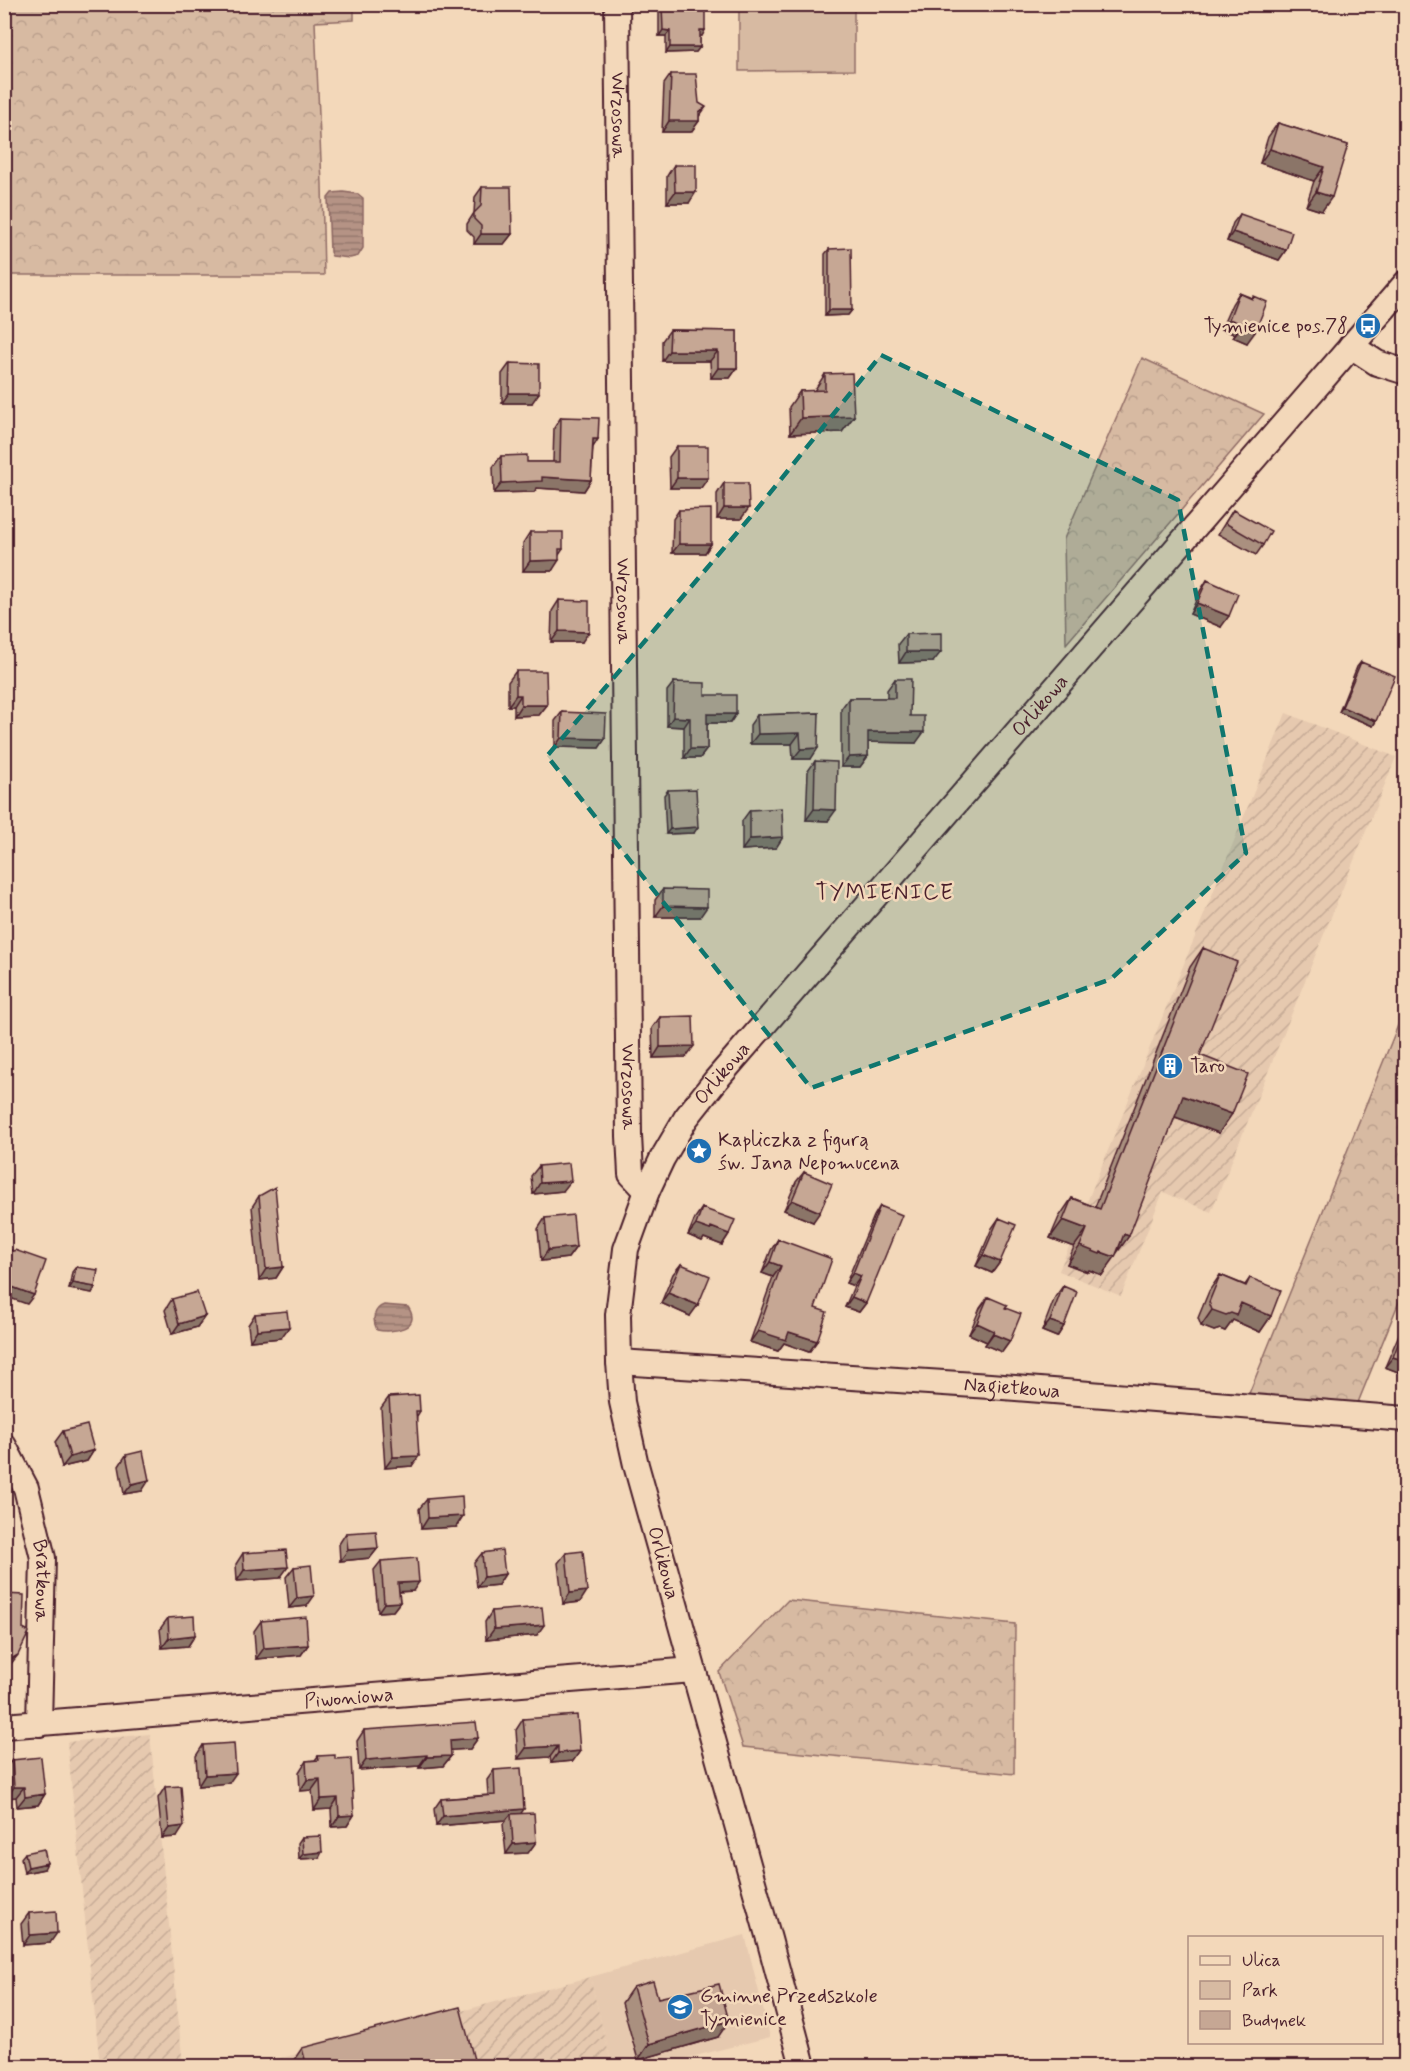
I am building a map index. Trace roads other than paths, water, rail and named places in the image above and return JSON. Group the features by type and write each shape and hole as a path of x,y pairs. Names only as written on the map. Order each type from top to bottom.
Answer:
{"street":[{"name":"Wrzosowa","path":"617,4 629,1136 631,1174 647,1191"},
{"name":"Orlikowa","path":"803,2067 636,1465 622,1402 618,1315 626,1249 647,1191 662,1159 686,1118 716,1080 1406,283"},
{"path":"1351,346 1377,363 1406,372"},
{"name":"Nagietkowa","path":"619,1362 1001,1386 1406,1419"},
{"name":"Bratkowa","path":"4,1446 26,1488 43,1558 39,1724"},
{"name":"Piwoniowa","path":"4,1726 693,1670"}],"place":[{"name":"Tymienice pos.78","path":"1368,326"},
{"name":"Taro","path":"1170,1066"},
{"name":"Kapliczka z figurą św. Jana Nepomucena","path":"699,1151"},
{"name":"Gminne Przedszkole Tymienice","path":"680,2007"}],"district":[{"name":"TYMIENICE","path":"885,893"}]}
